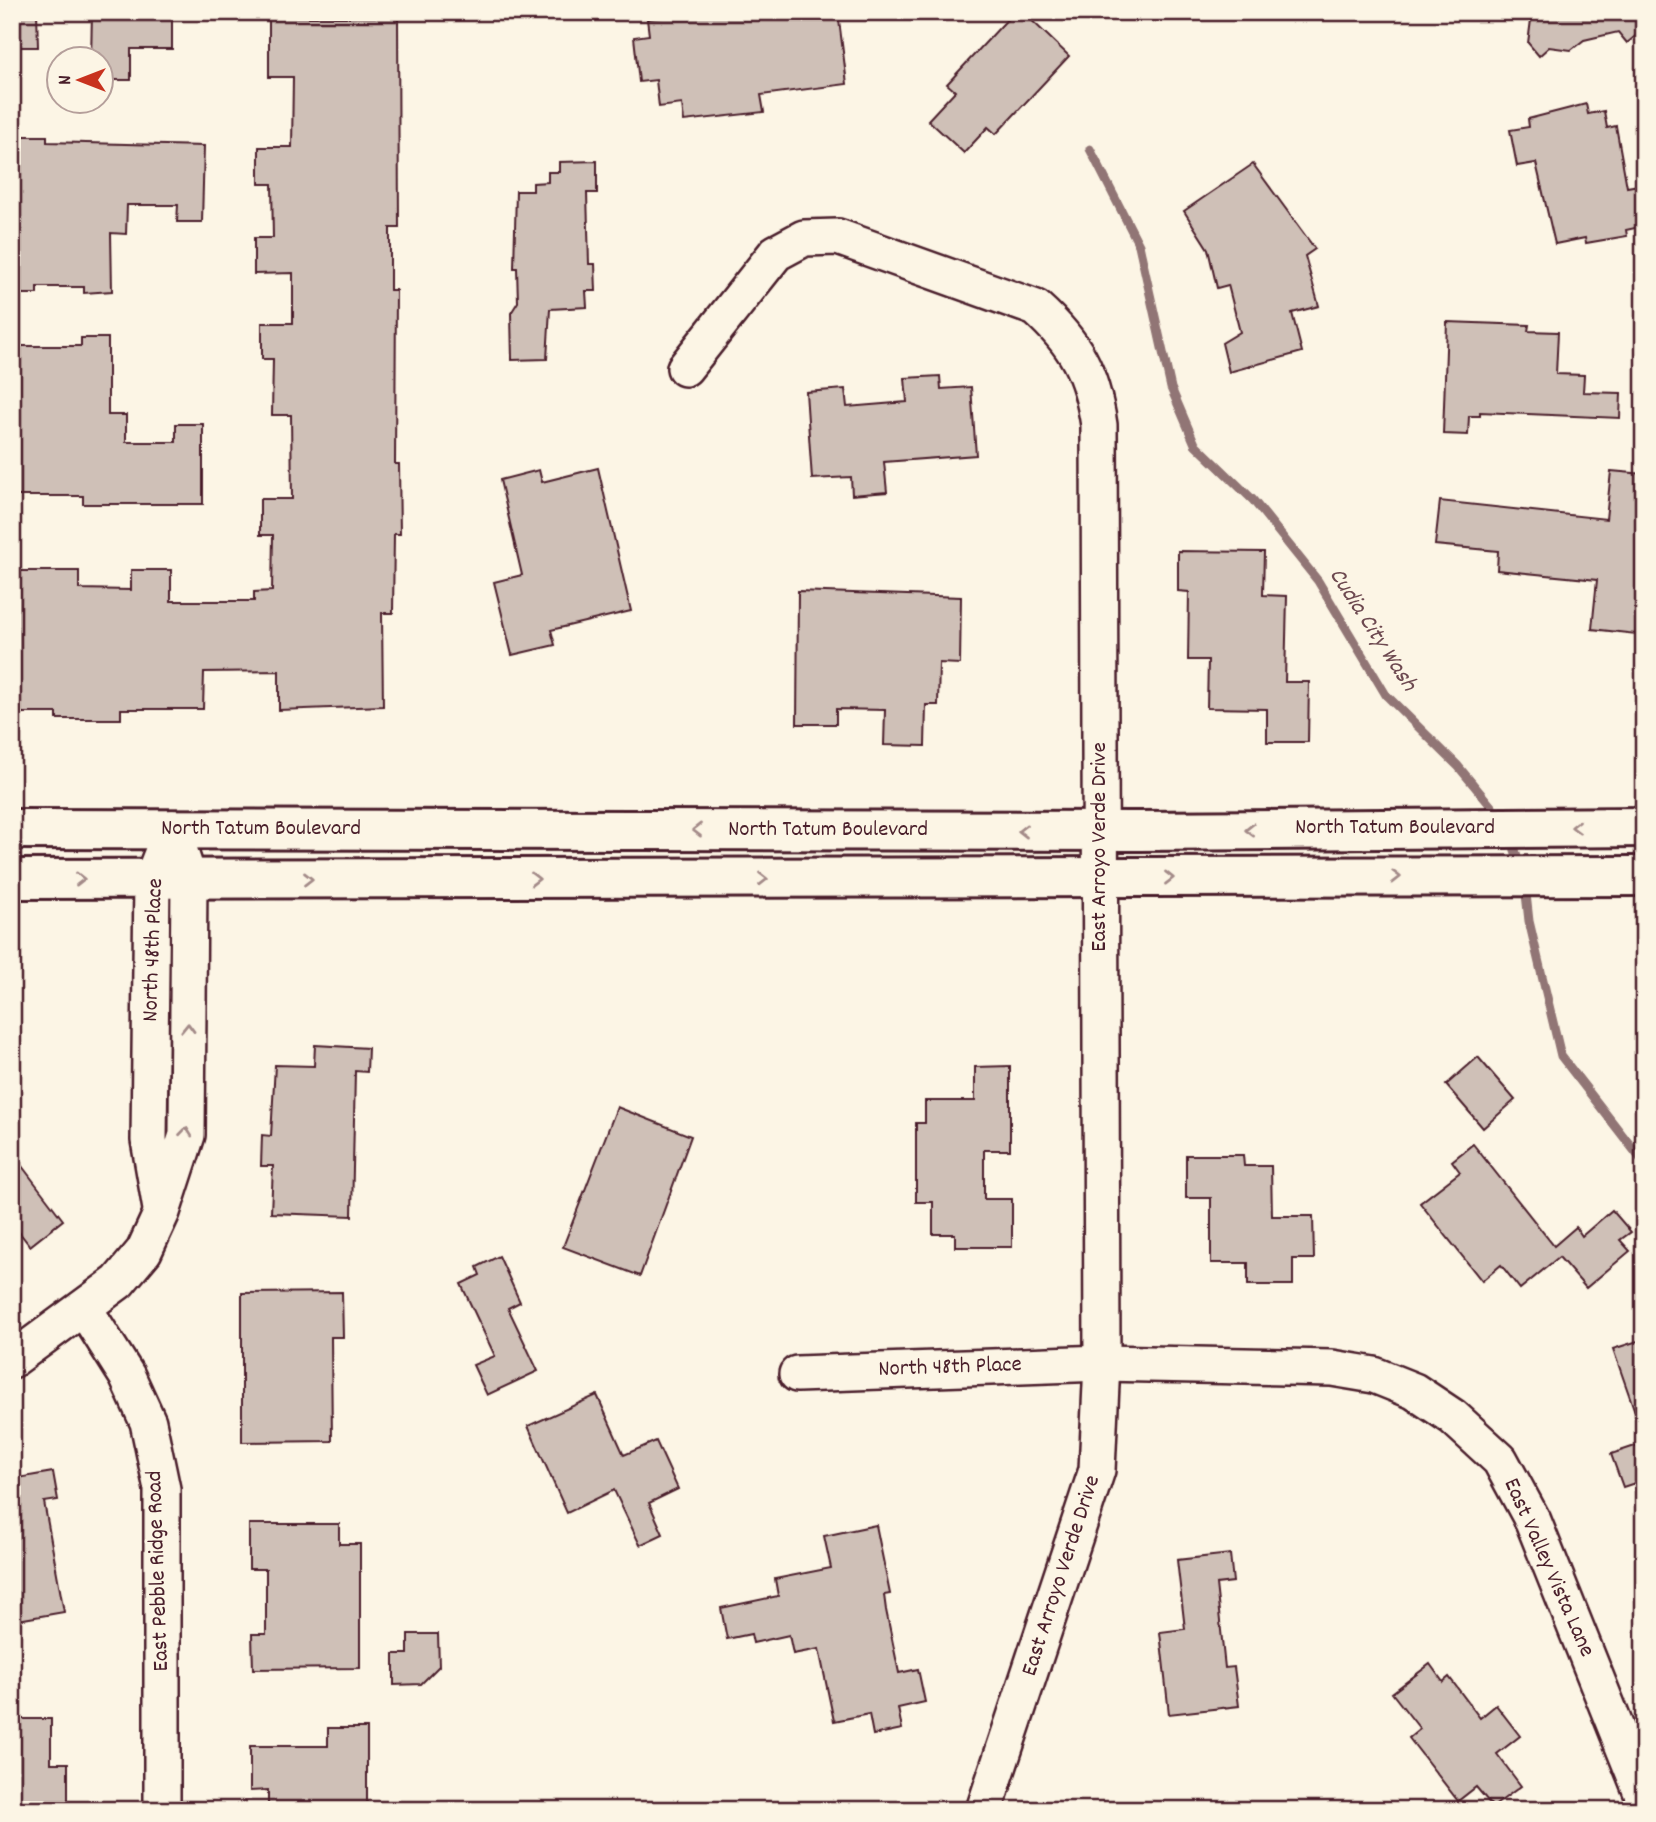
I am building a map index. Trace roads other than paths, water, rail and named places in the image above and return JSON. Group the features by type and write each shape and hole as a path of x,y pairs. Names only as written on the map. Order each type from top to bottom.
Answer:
{"main road":[{"name":"North Tatum Boulevard","path":"12,829 1099,831 1644,827"},
{"path":"12,880 1644,876"}],"street":[{"name":"East Arroyo Verde Drive","path":"685,368 776,253 804,238 838,237 1036,308 1059,328 1078,354 1093,388 1099,425 1102,1363 1097,1470 984,1810"},
{"name":"North 48th Place","path":"12,1360 118,1282 144,1251 162,1212 149,1140 172,828"},
{"name":"East Pebble Ridge Road","path":"84,1308 127,1376 148,1422 162,1489 162,1810"},
{"name":"North 48th Place","path":"797,1374 1102,1363"},
{"name":"East Valley Vista Lane","path":"1102,1363 1332,1368 1374,1375 1404,1387 1452,1417 1500,1460 1534,1521 1644,1798"}],"waterway":[{"name":"Cudia City Wash","path":"1090,149 1139,245 1171,388 1195,444 1253,500 1318,581 1386,695 1458,766 1500,817"},
{"name":"Cudia City Wash","path":"1511,838 1521,868"},
{"name":"Cudia City Wash","path":"1525,885 1529,921 1561,1056 1644,1163"}]}
